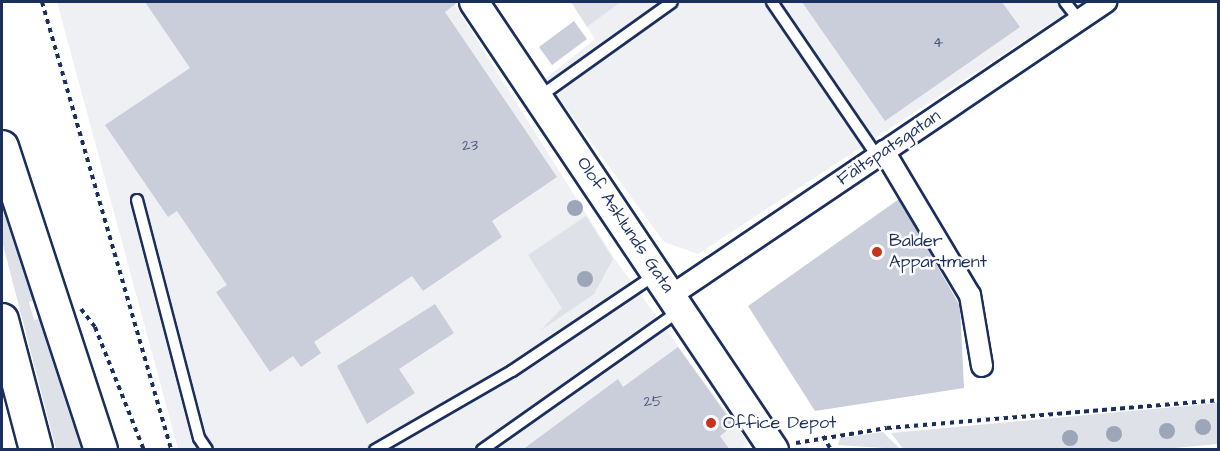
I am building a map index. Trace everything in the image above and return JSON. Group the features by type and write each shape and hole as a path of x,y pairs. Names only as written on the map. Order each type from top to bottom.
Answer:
{"main road":[{"path":"2,147 101,450"},
{"path":"2,320 36,450"}],"street":[{"name":"Olof Asklunds Gata","path":"474,2 671,293 781,448"},
{"name":"Fältspatsgatan","path":"671,293 1106,2"},
{"path":"881,153 970,295 982,366"}],"lane":[{"path":"538,97 672,2"},
{"path":"772,2 881,153"},
{"path":"1065,2 1079,20"},
{"path":"137,200 199,438 207,450"},
{"path":"375,450 512,371 671,293"},
{"path":"482,450 671,293"}],"path":[{"path":"42,2 171,450"},
{"path":"80,308 95,327 144,450"},
{"path":"781,448 823,436 1218,400"},
{"path":"823,436 831,450"}],"shaded area":[{"path":"57,2 453,2 614,258 748,442 741,450 178,449"},
{"path":"571,2 621,2 587,27"},
{"path":"621,2 1083,2 698,254 664,242 545,79 595,39 587,27"},
{"path":"2,175 39,299 29,302 34,320 44,317 86,449 56,449 2,241"},
{"path":"586,216 613,259 594,294 540,331 562,308 528,255"},
{"path":"1218,403 1218,444 1151,450 904,450 891,433"},
{"path":"883,432 900,449 838,445 840,438"}],"building":[{"path":"145,2 458,2 445,12 557,177 492,221 502,237 423,291 412,276 314,342 321,353 301,367 293,356 270,372 216,292 227,285 177,211 168,217 105,125 190,68"},
{"path":"802,2 1002,2 1020,27 885,121"},
{"path":"574,21 587,39 552,65 539,47"},
{"name":"Balder Appartment","path":"899,199 960,306 964,388 815,411 748,306"},
{"path":"435,304 454,333 399,369 415,393 367,424 337,366"},
{"path":"678,347 734,425 720,436 730,450 522,450 618,379 623,387"}],"place":[{"name":"Balder Appartment","path":"877,252"},
{"name":"Office Depot","path":"711,423"}]}
